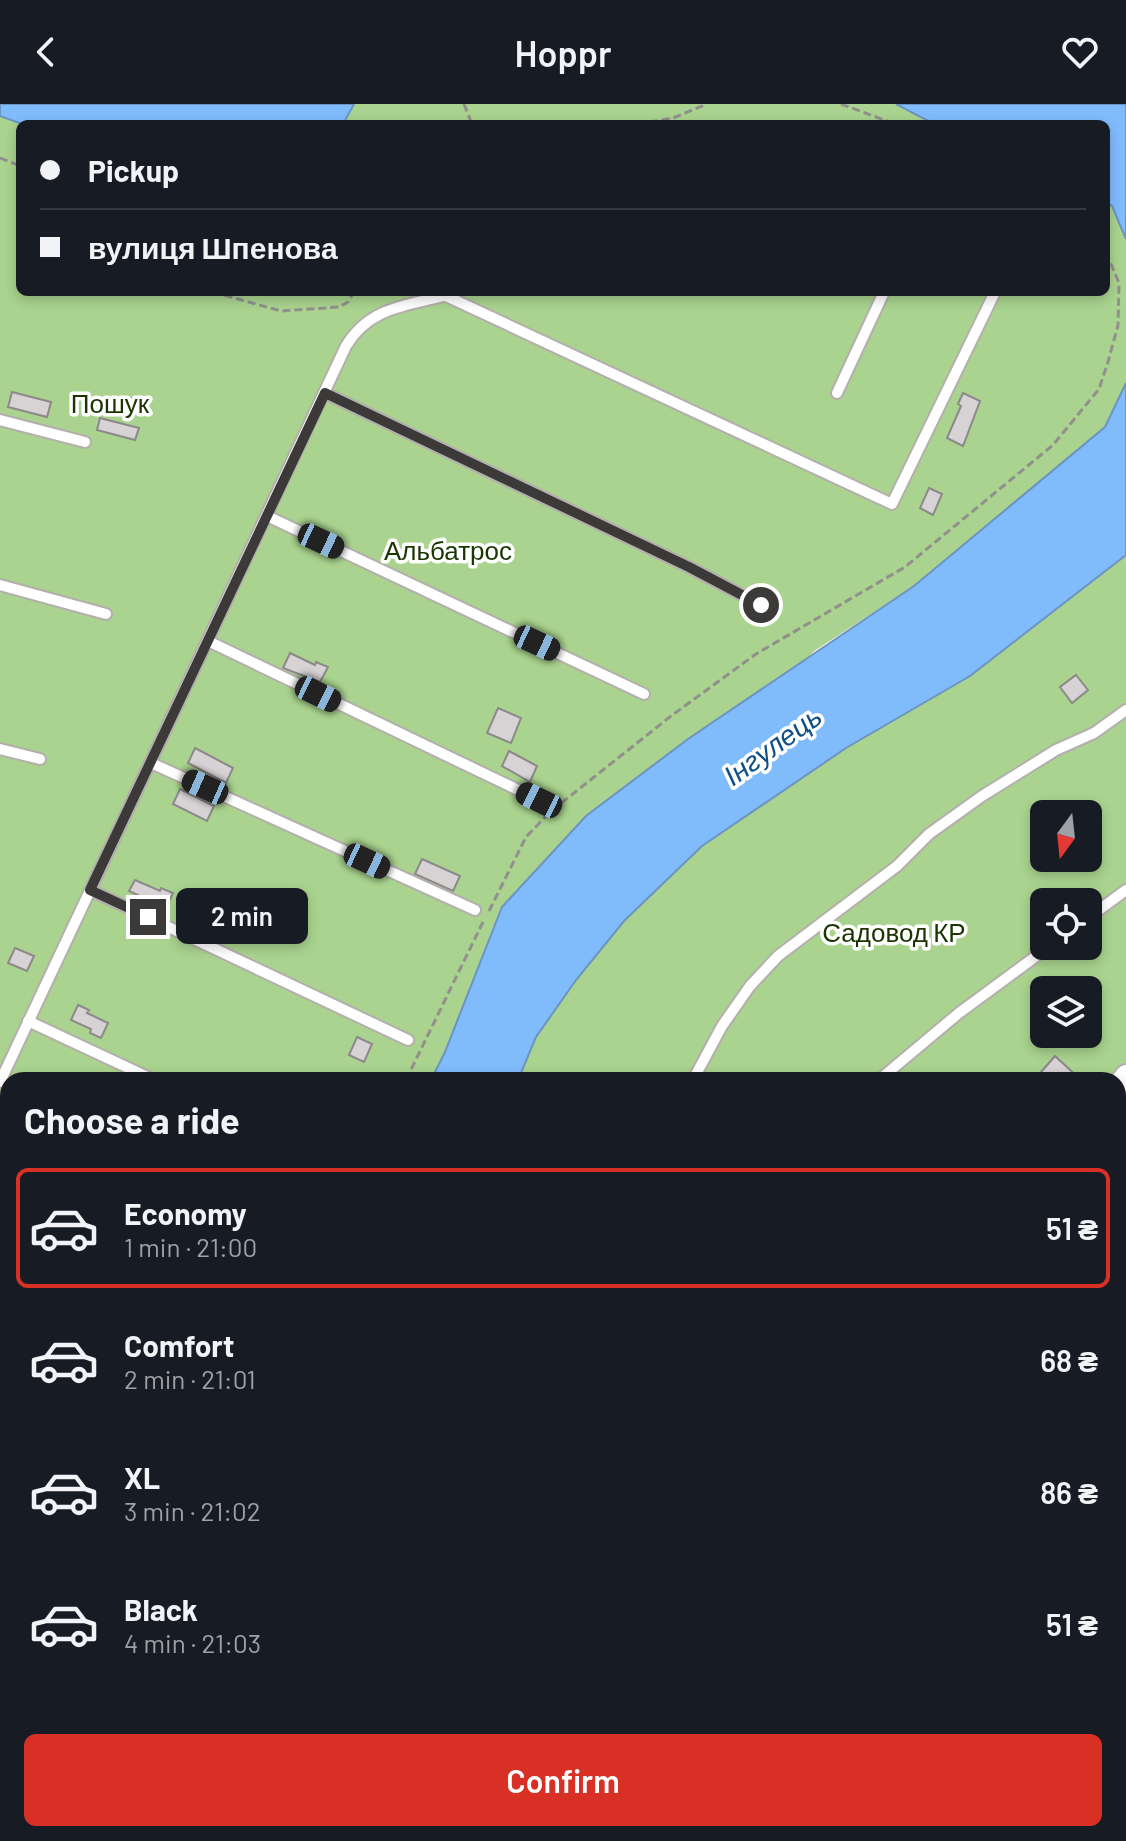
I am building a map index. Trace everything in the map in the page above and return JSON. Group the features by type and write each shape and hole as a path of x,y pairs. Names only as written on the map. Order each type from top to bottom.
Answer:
{"lane":[{"path":"5,1072 346,346 355,331 384,311 443,296"},
{"path":"455,296 892,504 993,296"},
{"path":"837,393 882,296"},
{"path":"325,393 675,560 761,605"},
{"path":"0,420 85,442"},
{"path":"267,516 644,694"},
{"path":"0,585 106,614"},
{"path":"208,641 539,800"},
{"path":"697,1072 722,1026 778,956 897,866 929,834 982,796 1056,750 1094,733 1126,710"},
{"path":"0,749 40,759"},
{"path":"151,763 475,910"},
{"path":"90,890 408,1040"},
{"path":"1102,908 1126,890"},
{"path":"889,1072 959,1013 1031,960"},
{"path":"28,1021 137,1072"}],"path":[{"path":"661,120 707,104"},
{"path":"841,104 884,120"},
{"path":"410,1072 526,837 550,812 671,716 756,654 905,567 1053,445 1099,389 1108,362 1118,325 1119,283 1110,262"},
{"path":"227,296 281,311 339,307 352,296"}],"green space":[{"path":"348,104 896,104 926,120 335,120"},
{"name":"Альбатрос","path":"0,106 27,120 16,120 16,296 1110,296 1110,205 1112,206 1126,239 1126,383 1105,427 914,586 814,651 445,1052 435,1072 0,1072"},
{"name":"Садовод КР","path":"1126,555 1126,1064 1120,1072 521,1072 536,1037 576,980 624,921 702,846 846,748 970,676"}],"water":[{"path":"0,104 354,104 345,120 16,122 0,116"},
{"path":"896,104 1126,104 1126,239 1110,205 1110,120 926,120"},
{"name":"Інгулець","path":"1126,383 1126,555 970,676 846,748 702,846 624,921 576,980 536,1037 521,1072 435,1072 502,907 586,816 688,739 914,586 1105,427"}],"building":[{"path":"12,392 51,402 47,417 8,407"},
{"path":"963,393 980,401 963,446 947,438 961,406 958,404"},
{"path":"100,418 139,428 135,440 97,430"},
{"path":"929,488 942,494 933,515 920,508"},
{"path":"290,653 315,665 316,662 328,667 320,682 283,668"},
{"path":"1076,675 1088,690 1072,703 1060,687"},
{"path":"498,708 521,718 511,743 487,733"},
{"path":"195,748 233,768 226,783 188,763"},
{"path":"509,751 537,766 530,782 502,766"},
{"path":"180,789 214,806 207,821 173,804"},
{"path":"422,859 460,876 453,891 415,874"},
{"path":"135,880 173,893 166,908 129,891"},
{"path":"15,948 34,956 27,971 8,963"},
{"path":"78,1005 108,1023 101,1038 90,1033 91,1029 71,1020"},
{"path":"357,1037 372,1044 364,1062 349,1055"},
{"path":"1055,1056 1072,1072 1041,1072"}],"route":[{"path":"148,917 90,890 325,393 689,567 761,605"}],"park label":[{"name":"Пошук","path":"110,402"}]}
